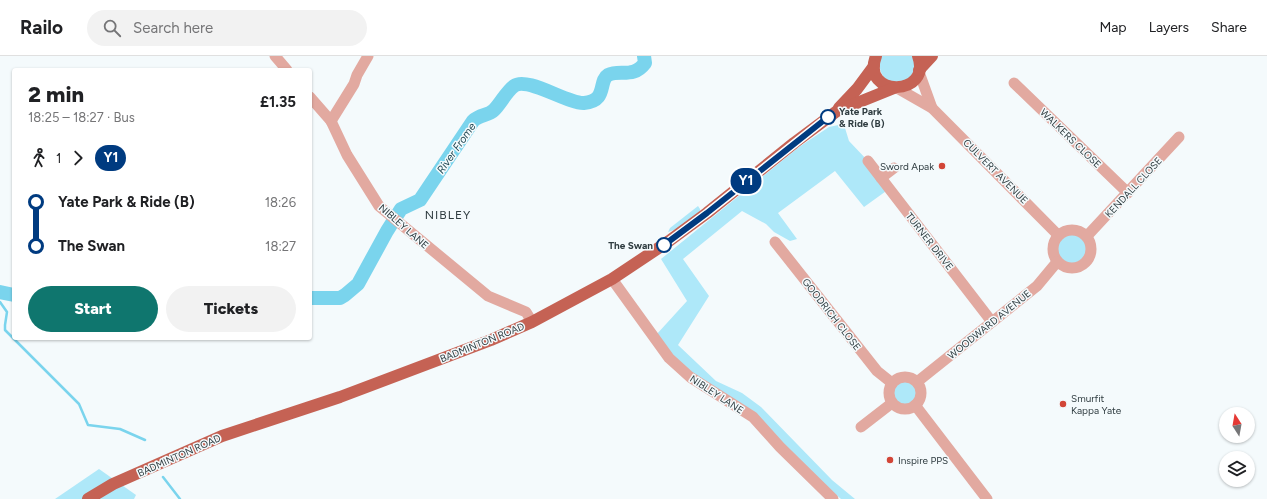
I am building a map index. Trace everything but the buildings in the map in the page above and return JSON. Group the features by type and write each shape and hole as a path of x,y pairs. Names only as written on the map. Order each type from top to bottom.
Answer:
{"main road":[{"path":"918,56 919,71"},
{"path":"919,71 932,56"},
{"path":"874,60 876,76 884,84 896,88"},
{"name":"BADMINTON ROAD","path":"88,499 113,484 222,436 340,397 491,340 532,322 612,279 707,213 799,138 837,111 857,89 874,60"},
{"name":"BADMINTON ROAD","path":"837,111 896,88 903,87 913,82 919,71"}],"street":[{"path":"275,56 285,68"},
{"path":"331,121 354,84 368,56"},
{"name":"CULVERT AVENUE","path":"919,71 932,108"},
{"name":"WALKERS CLOSE","path":"1014,83 1128,193"},
{"name":"CULVERT AVENUE","path":"896,88 932,108 1058,235"},
{"name":"NIBLEY LANE","path":"312,99 331,121 351,161 380,206 488,296 526,312 532,322"},
{"name":"KENDALL CLOSE","path":"1087,236 1179,137"},
{"name":"TURNER DRIVE","path":"868,161 992,322"},
{"path":"881,178 894,168"},
{"path":"1070,230 1079,231 1087,236 1092,246 1091,255 1086,263 1076,268 1066,268 1057,262 1053,254 1053,246 1058,235 1070,230"},
{"name":"GOODRICH CLOSE","path":"775,242 877,371 892,383"},
{"name":"WOODWARD AVENUE","path":"917,382 1037,286 1057,262"},
{"name":"NIBLEY LANE","path":"612,279 669,358 690,377 753,417 780,448 833,499"},
{"path":"901,377 913,379 917,382 921,392 921,397 915,405 906,409 896,407 888,396 888,391 892,383 901,377"},
{"path":"861,427 892,403"},
{"path":"915,405 987,499"}],"shaded area":[{"path":"882,56 912,56 914,61 914,70 912,74 905,81 895,83 890,82 881,73 880,60"},
{"path":"843,124 849,141 868,161 889,189 864,207 835,171 778,213 797,239 790,241 774,232 766,224 742,211 683,259 709,296 678,345 716,381 742,393 761,407 832,480 855,499 841,499 780,441 753,411 698,377 665,350 656,335 687,301 661,259 799,147 829,127"},
{"path":"698,206 700,211 677,229 668,232 670,228"},
{"path":"1073,234 1084,239 1089,250 1084,261 1073,266 1062,261 1057,250 1062,239"},
{"path":"905,381 914,384 917,393 914,402 905,405 896,402 893,393 896,384"},
{"path":"99,469 136,495 134,499 55,499"}],"waterway":[{"name":"River Frome","path":"312,298 340,298 358,284 387,231 401,209 420,200 473,121 478,117 494,110 508,91 514,86 520,84 538,87 568,99 584,103 592,101 600,95 603,82 608,75 613,73 636,71 645,63 644,56"},
{"name":"River Frome","path":"0,292 12,295"},
{"path":"0,302 7,312 5,330 12,337"},
{"path":"15,340 79,404 88,425 120,429 145,440"},
{"path":"163,477 180,499"}],"bus line":[{"name":"Y1","path":"664,245 707,213 828,117"}],"place":[{"name":"Yate Park & Ride (B)","path":"828,117"},
{"name":"Sword Apak","path":"942,166"},
{"name":"The Swan","path":"664,245"},
{"name":"Smurfit Kappa Yate","path":"1063,404"},
{"name":"Inspire PPS","path":"890,460"}],"district":[{"name":"NIBLEY","path":"448,215"}]}
